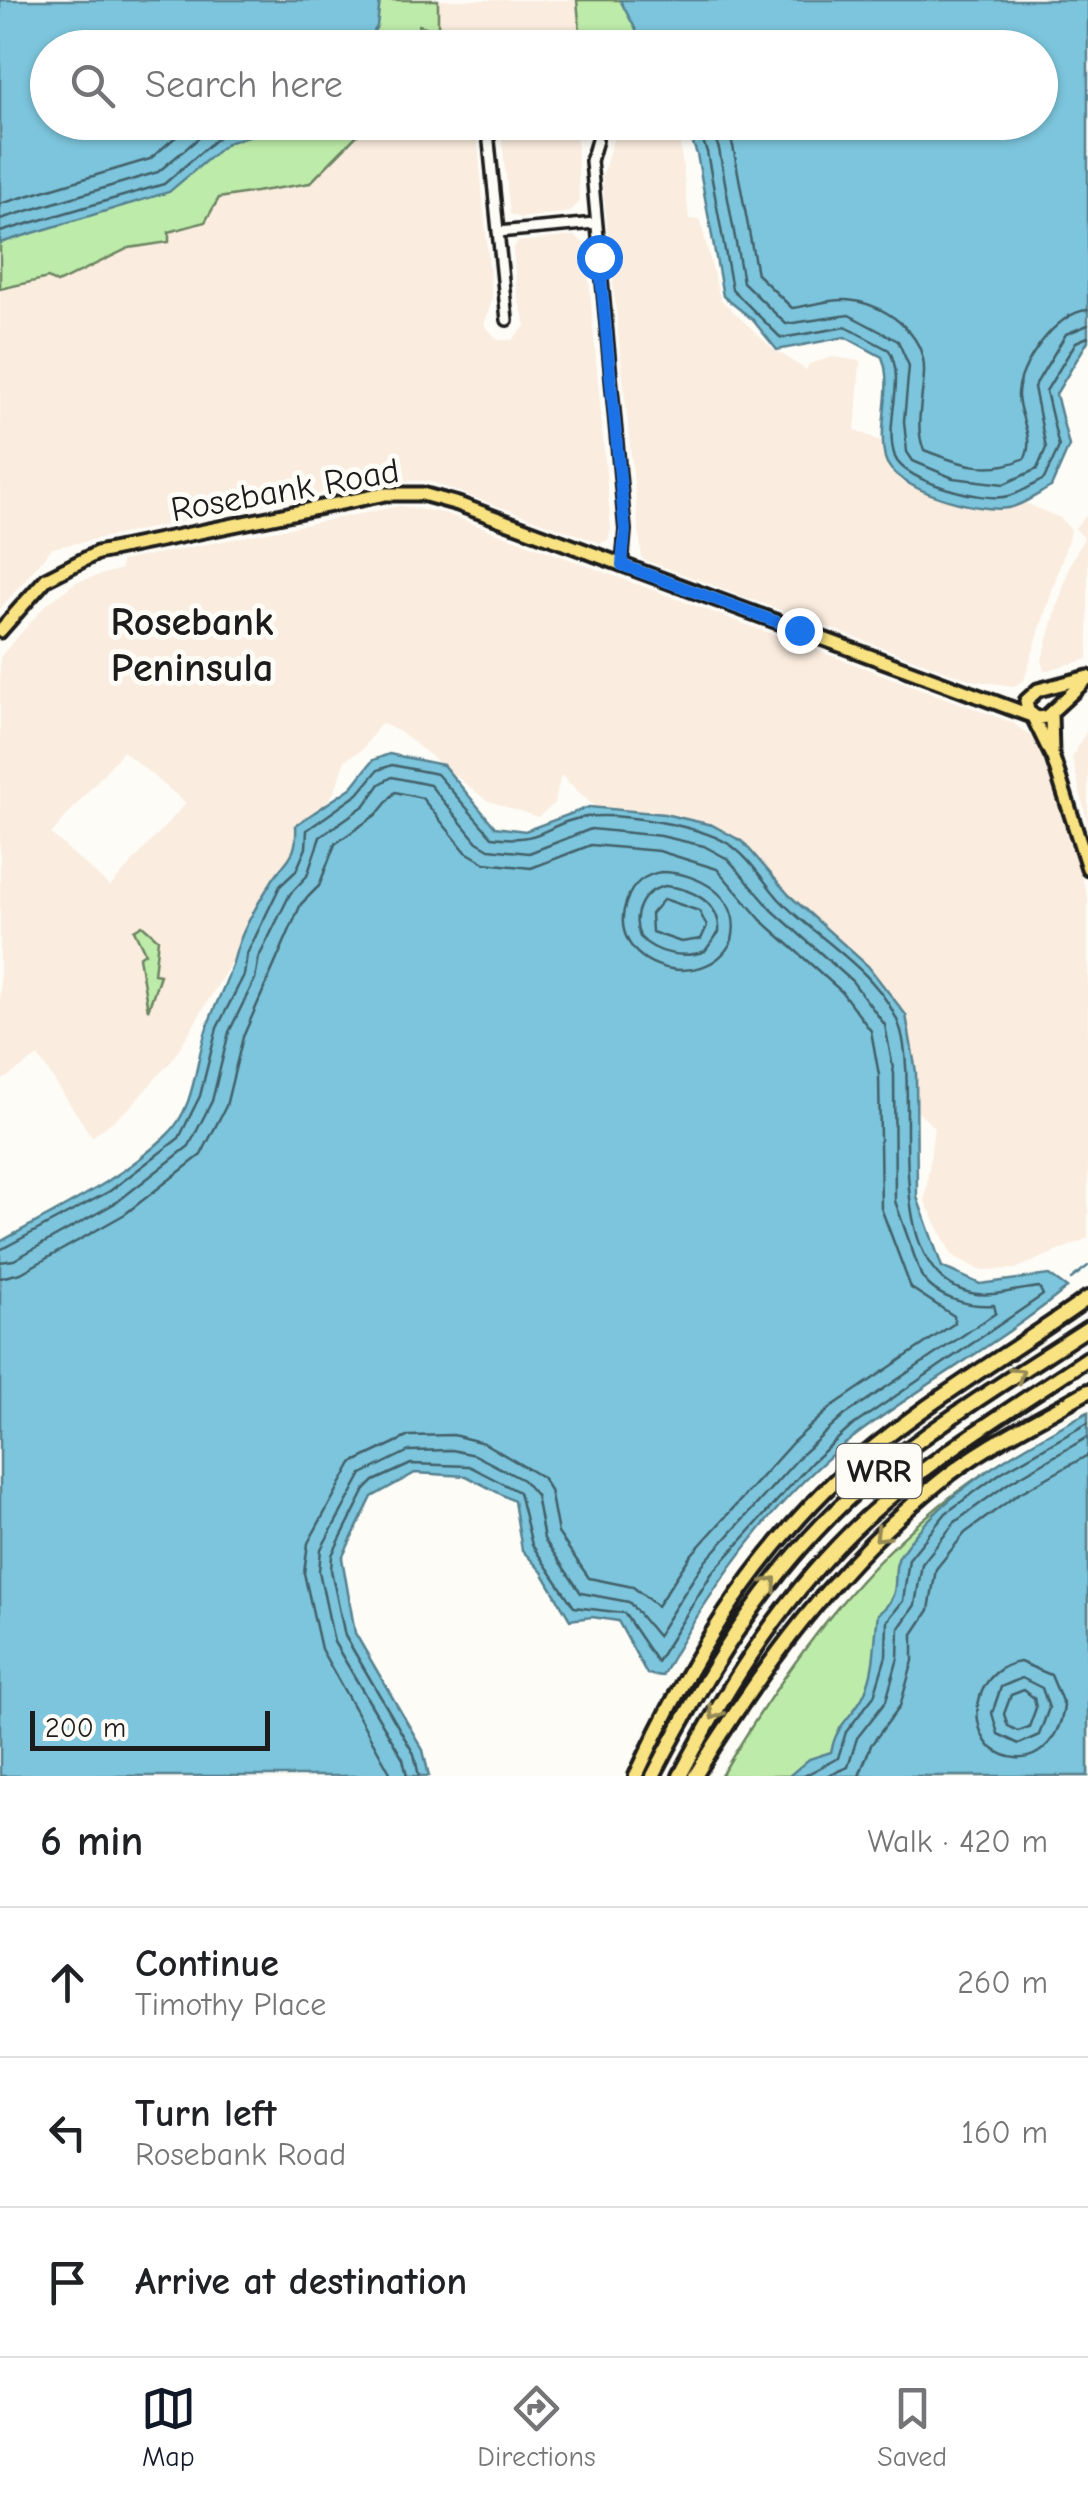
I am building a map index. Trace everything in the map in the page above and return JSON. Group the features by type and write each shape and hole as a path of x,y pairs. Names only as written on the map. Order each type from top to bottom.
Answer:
{"highway":[{"path":"636,1776 707,1636 790,1526 843,1474 899,1429 1082,1302"},
{"name":"WRR","path":"653,1776 740,1624 814,1534 912,1446 1088,1328"},
{"name":"WRR","path":"680,1776 764,1633 846,1538 936,1459 1088,1358"},
{"path":"695,1776 740,1706 818,1600 938,1483 983,1451 1088,1391"}],"main road":[{"name":"Rosebank Road","path":"0,631 46,579 97,553 385,494 443,499 1032,716"},
{"path":"1088,678 1033,692 1026,700 1052,758 1088,868"},
{"path":"1032,716 1052,712 1088,678"},
{"path":"1045,691 1052,696 1052,758"},
{"name":"Rosebank Road","path":"995,701 1026,700"}],"street":[{"path":"489,140 507,320"},
{"path":"597,140 592,161 595,223 625,530 622,565"},
{"path":"498,232 595,223"}],"shaded area":[{"path":"438,0 577,0 580,30 442,30 438,25"},
{"path":"352,140 478,140 492,300 484,325 498,340 512,340 526,325 517,295 513,249 518,242 574,236 586,245 611,530 608,540 601,543 428,481 388,480 52,548 0,609 0,289 48,278 57,282 129,248 168,242 168,232 205,222 219,198 310,183"},
{"path":"502,140 577,140 579,202 570,212 520,218 510,214"},
{"path":"613,140 679,140 689,219 700,220 720,299 772,348 806,370 809,364 833,357 860,361 855,430 1060,518 1071,530 1024,680 1014,686 971,680 642,559 602,177"},
{"path":"400,506 444,513 1013,723 1038,742 1088,897 1088,1238 1015,1269 980,1270 952,1255 925,1201 934,1127 561,775 554,804 538,817 486,800 402,733 381,723 362,750 345,760 335,790 173,1059 128,1109 92,1137 38,1056 0,1082 0,657 45,606 76,582 121,569 121,561","holes":["123,751 186,803 110,887 51,834"]},
{"path":"1088,514 1088,659 1044,671 1042,660 1070,564 1084,538 1075,528"},
{"path":"1088,728 1088,824 1072,758"}],"green space":[{"path":"330,0 438,0 438,25 442,30 419,25 417,30 301,30"},
{"path":"577,0 732,0 694,30 580,30"},
{"path":"162,140 352,140 310,183 219,198 205,222 169,232 169,242 129,248 57,283 48,278 0,289 0,234"},
{"path":"142,925 158,939 154,974 160,975 148,1010 139,957 145,953 134,930"},
{"path":"1088,1412 1088,1776 721,1776 792,1666 876,1564 957,1492"}],"water":[{"path":"0,0 380,0 375,30 30,30 30,140 236,140 227,143 169,192 0,243"},
{"path":"620,0 1088,0 1088,341 1056,394 1069,446 1051,487 1013,507 994,509 938,497 891,470 883,445 886,381 882,357 845,337 777,350 752,319 723,296 692,140 1058,140 1058,30 636,30"},
{"path":"389,754 443,765 495,827 525,831 589,807 664,814 712,825 743,842 789,895 868,966 906,1015 916,1072 917,1197 942,1267 980,1284 1049,1275 1067,1288 859,1433 800,1485 724,1576 662,1676 647,1674 618,1621 592,1617 570,1620 542,1572 522,1550 514,1501 466,1476 415,1473 372,1497 342,1558 355,1633 423,1750 429,1776 0,1776 0,1242 109,1181 177,1124 190,1096 204,1036 242,935 265,891 293,852 296,825 352,787 373,760"},
{"path":"1088,1412 1088,1776 789,1776 809,1759 831,1752 837,1733 861,1700 871,1673 878,1614 892,1598 898,1560 920,1529 986,1472"}],"waterway":[{"path":"1071,1279 1088,1266"}],"district":[{"name":"Rosebank Peninsula","path":"192,645"}],"route":[{"path":"599,257 625,530 626,554 622,565 799,630"}]}
